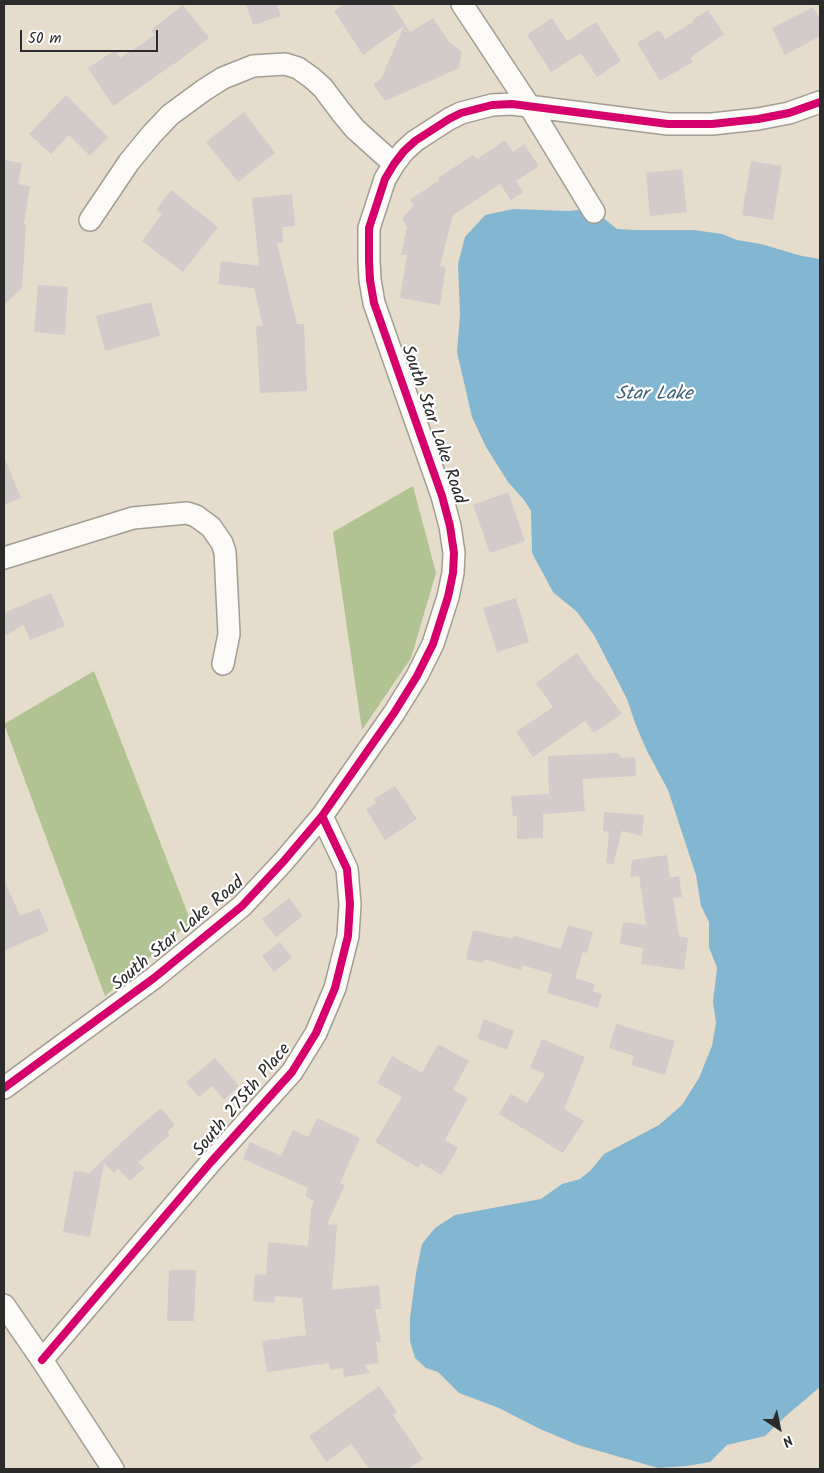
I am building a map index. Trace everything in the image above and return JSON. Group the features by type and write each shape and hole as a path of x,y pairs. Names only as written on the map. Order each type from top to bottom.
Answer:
{"street":[{"path":"462,4 530,107 594,212"},
{"path":"90,220 129,162 170,115 223,78 254,66 285,64 298,68 323,88 355,129 394,164"},
{"name":"South Star Lake Road","path":"4,1088 154,978 242,906 322,816 394,713 417,676 433,644 448,597 453,573 454,553 450,526 442,496 374,303 370,280 369,228 378,195 385,179 404,151 434,128 461,113 492,105 512,104 668,124 712,124 758,120 789,113 820,102"},
{"path":"4,558 133,518 187,513 196,516 211,527 222,543 225,552 229,634 223,664"},
{"name":"South 275th Place","path":"42,1360 211,1162 292,1072 316,1033 335,988 348,936 350,904 347,869 322,816"},
{"path":"4,1305 113,1469"}],"green space":[{"path":"413,486 436,573 411,658 362,730 333,532"},
{"path":"94,671 191,922 105,996 4,724"}],"water":[{"name":"Star Lake","path":"513,209 578,210 601,216 617,229 694,230 722,234 737,240 820,259 820,1387 765,1436 727,1445 710,1462 687,1466 658,1468 578,1445 540,1429 499,1408 459,1393 438,1372 426,1368 415,1358 410,1341 410,1318 422,1244 435,1228 455,1215 541,1199 562,1184 580,1179 591,1170 604,1154 659,1125 682,1105 699,1078 712,1046 716,1023 713,1002 717,968 709,947 709,922 701,906 696,875 668,790 647,751 627,699 594,635 577,612 553,592 532,553 531,511 508,482 486,447 472,417 457,352 460,315 458,264 465,237 485,215"}],"building":[{"path":"246,4 277,4 281,16 253,25"},
{"path":"344,4 392,4 410,32 433,18 449,42 462,52 459,68 385,101 373,84 381,79 404,26 363,55 334,11"},
{"path":"183,5 209,38 113,106 88,68 115,50 120,58 155,35 151,30"},
{"path":"813,7 820,20 820,36 785,55 772,28"},
{"path":"708,10 724,34 690,58 693,62 660,81 637,43 659,30 665,39 693,22 692,20"},
{"path":"552,18 567,41 596,22 621,61 597,77 581,53 551,72 527,35"},
{"path":"66,95 108,137 90,156 69,135 51,154 29,134"},
{"path":"244,112 275,153 238,182 206,142"},
{"path":"505,140 513,152 524,144 539,166 516,181 523,192 511,200 500,184 453,215 440,266 446,267 440,305 400,298 407,255 401,255 407,228 402,218 414,206 410,200 439,180 438,178 473,155 477,159"},
{"path":"4,160 22,163 18,184 30,186 24,224 26,225 22,288 4,305"},
{"path":"751,161 782,166 773,220 742,215"},
{"path":"682,169 687,212 650,216 646,173"},
{"path":"171,190 218,227 183,272 142,241 162,214 156,210"},
{"path":"292,194 295,226 282,227 283,243 277,243 297,324 304,324 307,391 260,393 256,326 263,326 254,288 218,284 221,261 259,266 252,198"},
{"path":"38,285 68,287 65,335 34,332"},
{"path":"151,302 160,336 105,351 96,316"},
{"path":"4,457 21,498 4,505"},
{"path":"508,492 525,541 490,553 473,505"},
{"path":"51,593 65,626 30,640 24,625 4,636 4,613"},
{"path":"516,598 529,642 497,652 483,608"},
{"path":"577,653 622,714 594,733 585,721 533,757 516,732 553,707 536,683"},
{"path":"618,753 622,758 635,757 636,776 582,779 585,811 543,814 543,838 517,839 517,816 513,816 511,796 549,794 548,756"},
{"path":"395,786 417,819 385,840 366,809 376,803 374,799"},
{"path":"604,812 644,815 642,836 622,831 613,864 606,863 609,832 603,831"},
{"path":"667,855 670,878 679,876 682,897 673,898 679,936 688,938 684,970 641,964 643,948 620,944 623,922 646,925 639,876 630,877 632,860"},
{"path":"4,879 20,916 39,908 49,931 4,951"},
{"path":"289,898 303,916 276,937 262,919"},
{"path":"568,925 593,932 587,953 583,952 575,978 595,984 593,991 602,994 598,1008 547,993 552,974 522,965 521,970 484,959 483,963 466,959 473,930 513,939 514,936 561,949"},
{"path":"280,942 292,958 274,972 262,956"},
{"path":"484,1019 514,1031 507,1050 477,1038"},
{"path":"616,1024 675,1041 665,1075 631,1065 634,1056 609,1048"},
{"path":"542,1039 585,1057 564,1109 584,1121 563,1153 499,1114 511,1094 527,1103 545,1074 530,1068"},
{"path":"438,1044 469,1061 453,1090 468,1098 445,1140 458,1148 442,1175 421,1163 418,1168 375,1142 402,1097 377,1083 392,1056 422,1073"},
{"path":"215,1058 239,1086 224,1100 212,1086 199,1097 186,1082"},
{"path":"161,1108 175,1125 167,1132 170,1135 138,1162 144,1168 130,1181 118,1169 114,1173 104,1163 90,1237 63,1232 74,1171 89,1173"},
{"path":"317,1118 360,1138 340,1183 345,1185 327,1224 337,1225 332,1290 379,1285 381,1309 375,1309 381,1342 376,1342 379,1363 364,1365 370,1373 344,1377 343,1368 330,1370 329,1363 267,1372 262,1341 306,1335 302,1298 275,1296 274,1303 253,1301 255,1274 266,1275 268,1242 308,1246 311,1209 314,1201 305,1196 308,1188 243,1159 250,1142 281,1156 293,1130 308,1137"},
{"path":"169,1270 196,1270 194,1321 167,1321"},
{"path":"379,1386 397,1412 393,1415 423,1459 408,1469 369,1469 351,1444 326,1462 309,1436"}],"cycle path":[{"path":"4,1088 154,978 242,906 322,816 394,713 417,676 433,644 448,597 453,573 454,553 450,526 442,496 374,303 370,280 369,228 385,179 404,151 415,141 449,119 461,113 492,105 512,104 668,124 712,124 758,119 789,113 820,102"},
{"path":"42,1360 211,1162 292,1072 316,1033 335,988 348,936 350,904 347,869 322,816"}]}
